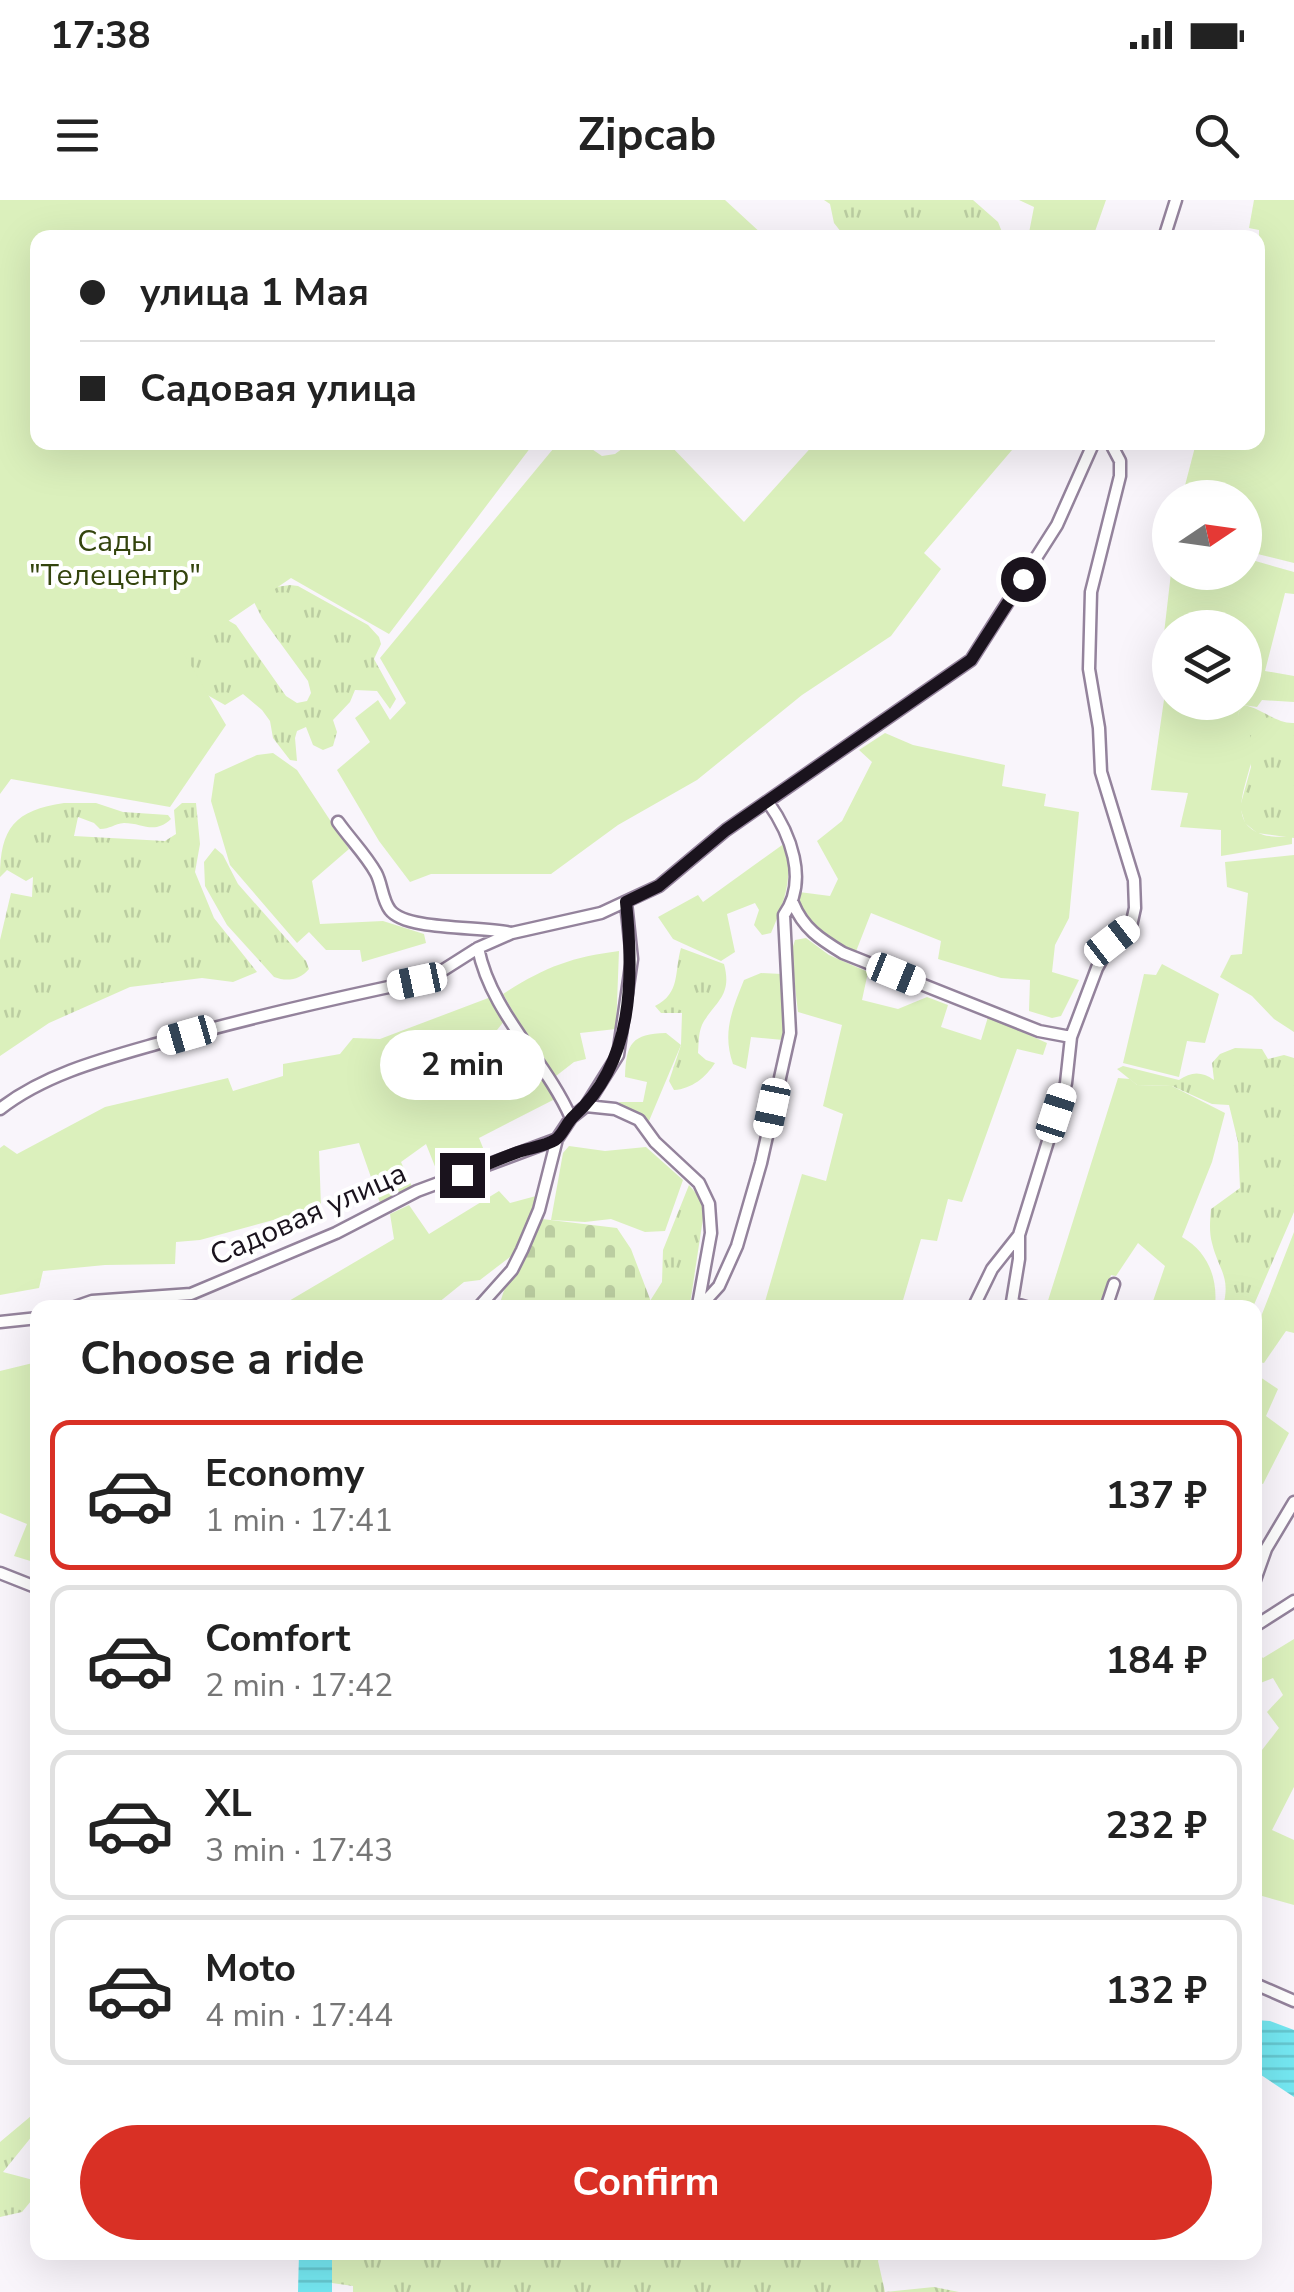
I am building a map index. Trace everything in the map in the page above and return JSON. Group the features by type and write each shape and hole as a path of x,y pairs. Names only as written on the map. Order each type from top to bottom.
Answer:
{"street":[{"path":"1167,230 1176,200"},
{"path":"0,1109 83,1066 248,1018 417,981 512,933 601,912 659,886 768,802 971,660 1056,525 1090,450"},
{"path":"1013,1300 1019,1235 1066,1083 1071,1036 1098,968 1112,941 1131,926 1134,908 1134,880 1101,772 1099,728 1089,668 1091,592 1120,476 1120,461 1114,450"},
{"path":"768,802 785,826 795,872 793,903 808,929 843,953 1038,1032 1071,1036"},
{"path":"338,822 377,874 389,909 402,919 427,925 489,927 512,933"},
{"path":"485,1300 512,1270 522,1250 539,1210 557,1139 570,1118 586,1106 618,1055 632,958 626,902"},
{"path":"706,1300 719,1286 737,1246 790,1033 784,915 793,903"},
{"path":"478,948 483,971 496,998 559,1090 570,1118"},
{"path":"586,1106 615,1109 640,1120 655,1142 699,1183 709,1204 712,1233 699,1300"},
{"name":"Садовая улица","path":"106,1300 191,1294 336,1233 417,1191 557,1139"},
{"path":"977,1300 992,1269 1019,1235"},
{"path":"1109,1300 1114,1284"},
{"path":"0,1322 30,1319"},
{"path":"1262,1560 1294,1502"},
{"path":"0,1573 30,1585"},
{"path":"1262,1622 1294,1601"},
{"path":"1262,1987 1294,2002"}],"green space":[{"name":"Сады \"Телецентр\"","path":"0,200 725,200 758,230 30,230 30,450 529,450 389,634 291,578 183,652 226,725 170,807 11,779 0,794"},
{"path":"824,200 973,200 998,222 1001,230 840,230 830,204"},
{"path":"1019,200 1106,200 1095,230 1030,230 1034,207"},
{"path":"1254,200 1294,200 1294,563 1262,555 1262,480 1186,480 1194,450 1265,450 1265,230 1249,228"},
{"path":"552,450 593,450 602,456 620,450 675,450 744,522 809,450 1012,450 924,553 941,569 891,636 802,695 697,780 618,825 551,874 431,874 410,882 379,841 337,770 370,742 355,718 378,700 390,720 406,703 380,658"},
{"path":"1262,563 1294,572 1294,594 1285,593 1265,671 1294,676 1294,702 1262,700 1262,610 1167,610 1169,590 1262,590"},
{"path":"290,585 368,625 381,644 374,659 396,699 390,709 377,691 355,690 350,702 333,720 337,732 333,746 323,750 313,745 306,727 297,731 297,761 290,760 273,738 270,721 243,694 225,705 202,692 180,670 182,645 224,618 236,625 286,696 297,703 307,701 311,693 308,681 262,618 251,596 262,589"},
{"path":"1262,712 1294,723 1294,838 1257,833 1245,823 1240,807 1251,767 1239,720 1262,720"},
{"path":"1161,720 1242,720 1252,742 1241,806 1243,817 1249,827 1261,834 1292,837 1292,844 1221,856 1221,830 1180,827 1188,793 1151,790"},
{"path":"885,733 913,745 1005,765 1002,786 1046,794 1044,806 1079,812 1069,918 1055,945 1052,972 1079,980 1061,1016 1052,1018 1029,1011 1030,980 1001,978 938,959 941,941 871,913 855,954 825,938 804,915 799,892 830,896 838,879 817,841 842,821 872,762 859,750"},
{"path":"273,753 297,770 349,849 312,881 320,924 383,921 424,934 426,943 362,962 360,950 326,950 309,932 297,943 230,865 211,801 215,774 257,755"},
{"path":"64,803 96,803 123,812 168,815 171,819 154,827 124,823 100,829 78,817 74,836 165,841 176,834 174,810 182,803 196,803 200,844 195,872 214,918 257,972 233,982 202,978 130,987 49,1023 0,1056 0,940 11,893 32,897 33,877 26,881 7,870 0,877 3,846 7,834 22,817"},
{"path":"785,843 786,890 771,933 762,935 754,925 759,910 755,903 727,914 735,952 721,961 673,939 658,917 698,895 703,902"},
{"path":"215,848 238,884 306,961 309,969 302,976 288,980 274,977 227,925 205,886 204,862"},
{"path":"1294,855 1294,1032 1274,1019 1252,996 1220,977 1231,955 1242,954 1248,893 1227,887 1225,862"},
{"path":"806,938 829,955 868,972 862,1000 898,1009 927,997 948,1005 941,1027 981,1040 988,1017 1047,1043 1043,1055 1017,1049 962,1202 948,1199 937,1241 921,1239 903,1300 765,1300 802,1174 826,1181 843,1114 823,1106 842,1025 798,1012 791,953 795,940"},
{"path":"681,948 724,964 726,983 699,1037 698,1053 715,1063 698,1081 674,1090 669,1081 681,1045 682,1013 661,1013 655,1006 673,988"},
{"path":"619,951 616,1029 580,1033 586,1059 574,1062 556,1076 532,1045 503,994 558,965"},
{"path":"1162,964 1219,994 1205,1043 1187,1041 1179,1077 1123,1063 1144,974 1156,975"},
{"path":"761,973 782,974 783,1040 751,1037 746,1069 733,1064 728,1042 730,1022 744,980"},
{"path":"491,997 505,1020 493,1035 517,1074 535,1067 555,1099 479,1138 488,1160 440,1179 426,1144 401,1162 413,1189 380,1203 359,1143 319,1151 321,1207 200,1240 176,1242 175,1264 43,1271 39,1288 0,1295 0,1148 4,1145 17,1154 105,1107 228,1078 233,1091 283,1076 283,1064 340,1054 353,1038 380,1039"},
{"path":"666,1033 681,1045 649,1121 620,1105 619,1102 643,1102 647,1082 625,1077 627,1056 638,1038"},
{"path":"1235,1048 1262,1049 1268,1059 1284,1055 1294,1058 1294,1212 1256,1300 1224,1300 1225,1281 1210,1235 1211,1209 1240,1188 1238,1142 1229,1105 1212,1104 1172,1086 1137,1085 1117,1069 1123,1066 1179,1080 1200,1074 1214,1080 1212,1063 1220,1054"},
{"path":"1118,1078 1130,1079 1137,1085 1172,1086 1225,1113 1212,1162 1182,1237 1205,1258 1215,1286 1215,1300 1153,1300 1165,1266 1138,1243 1116,1276 1111,1275 1102,1300 1048,1300"},
{"path":"569,1146 605,1151 646,1147 683,1180 665,1231 645,1232 611,1219 551,1220 563,1153"},
{"path":"689,1185 700,1198 704,1212 691,1300 651,1300 662,1282 663,1250"},
{"path":"499,1191 510,1203 536,1196 519,1250 480,1280 464,1282 442,1300 291,1300 394,1239 390,1214 409,1205 429,1234"},
{"path":"542,1219 617,1228 631,1249 650,1300 501,1300"},
{"path":"1294,1232 1294,1333 1286,1331 1264,1363 1262,1314"},
{"path":"30,1364 30,1561 14,1556 27,1524 0,1513 0,1371"},
{"path":"1262,1378 1278,1389 1266,1416 1289,1433 1263,1484"},
{"path":"1294,1639 1294,1787 1272,1830 1294,1840 1294,1905 1262,1896 1262,1750 1279,1728 1267,1712 1283,1695 1273,1678 1262,1682 1263,1658"},
{"path":"30,2117 30,2139 3,2172 30,2179 30,2202 22,2212 0,2217 0,2142"},
{"path":"332,2260 878,2260 885,2292 353,2292 353,2286 332,2283"},
{"path":"934,2287 959,2292 885,2292"}],"water":[{"path":"1262,2020 1294,2030 1294,2097 1262,2076"},
{"path":"299,2260 332,2260 332,2292 298,2292"}],"route":[{"path":"462,1175 557,1139 602,1082 618,1055 626,1018 632,958 626,902 680,872 726,830 971,660 1023,579"}]}
